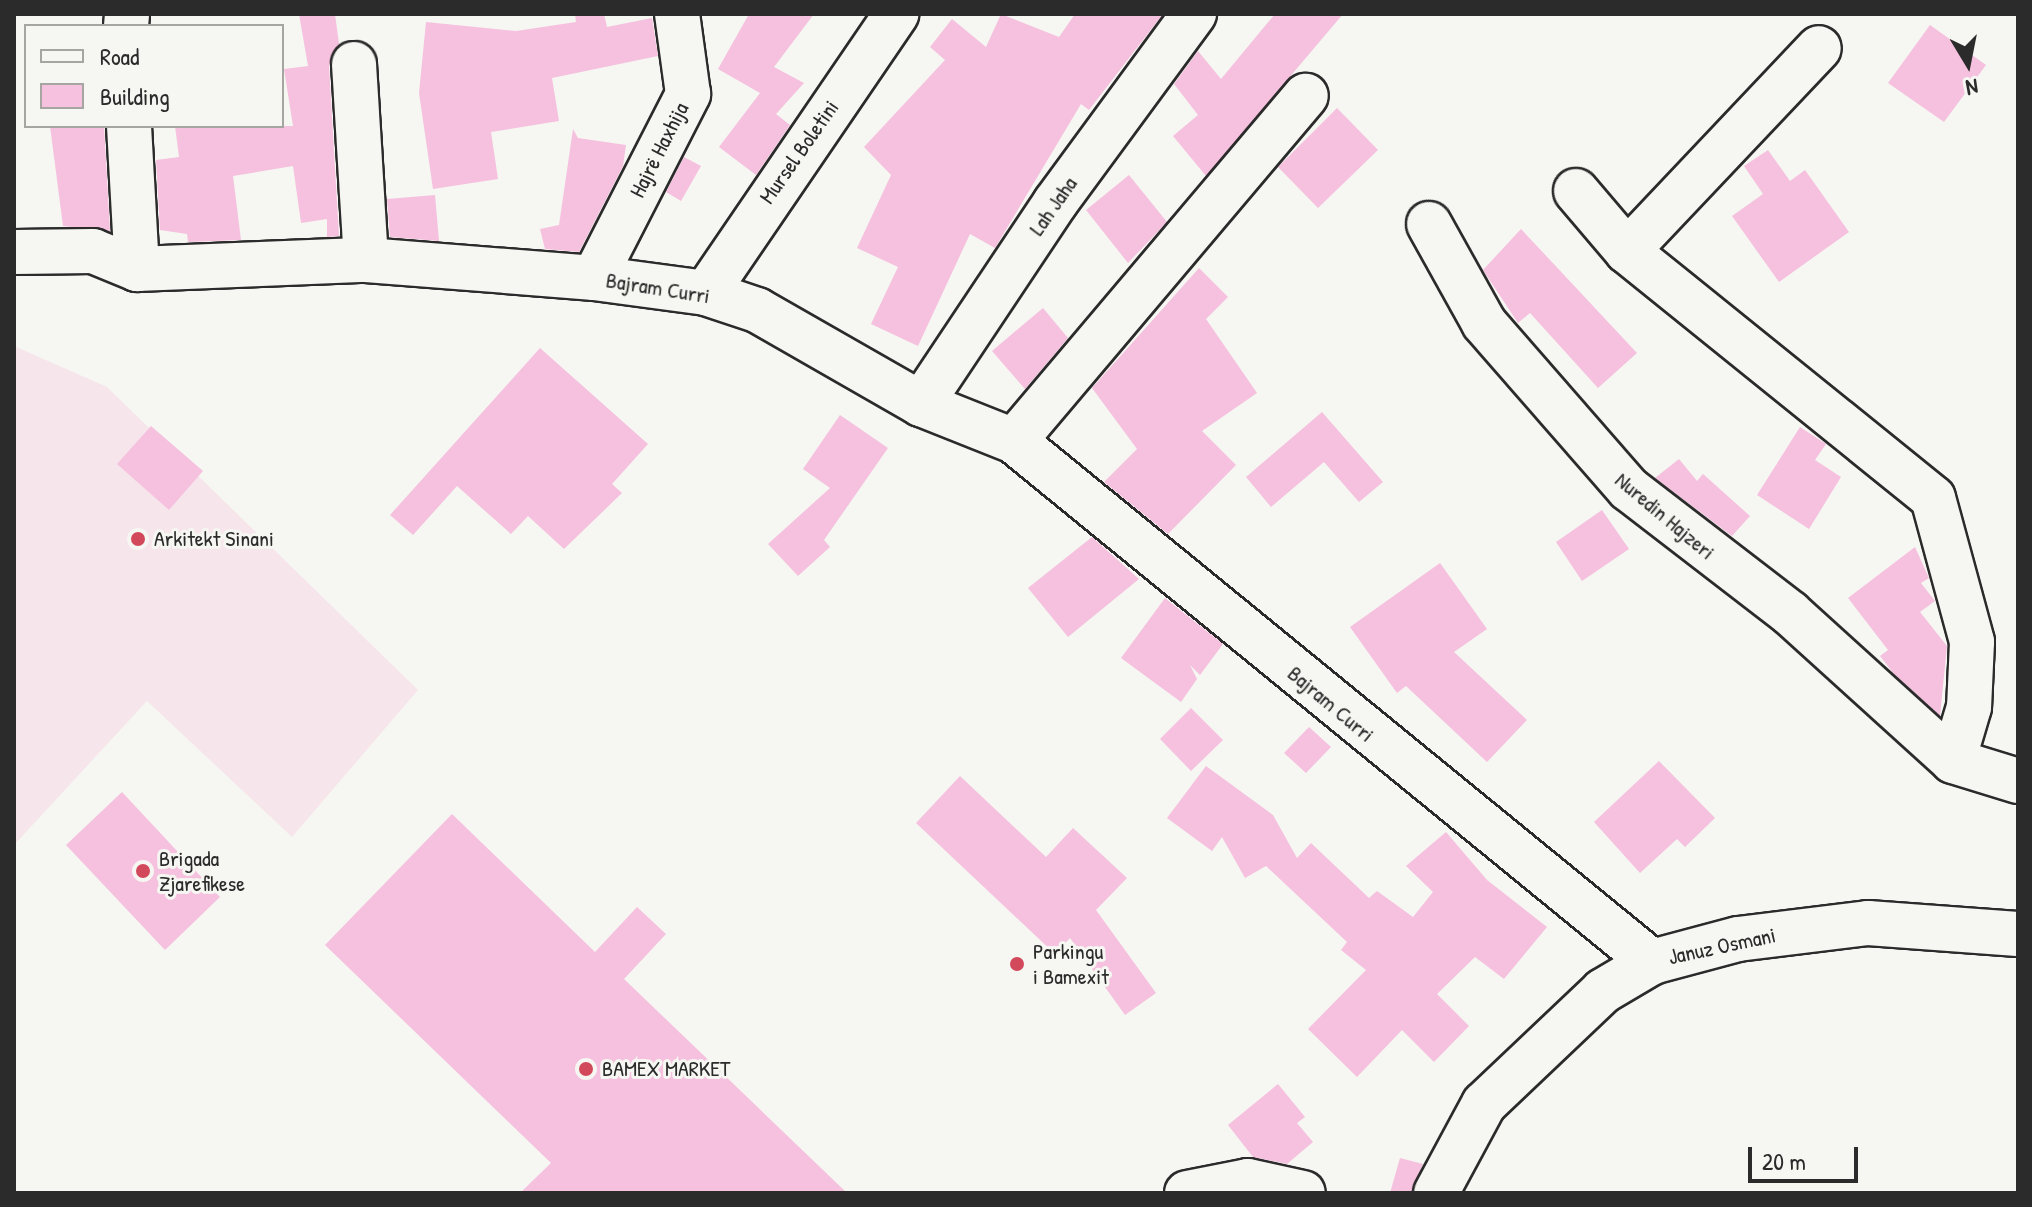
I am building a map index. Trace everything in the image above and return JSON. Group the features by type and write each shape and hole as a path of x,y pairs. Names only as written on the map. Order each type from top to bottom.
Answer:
{"street":[{"name":"Hajrë Haxhija","path":"594,278 688,94 677,14"},
{"name":"Mursel Boletini","path":"706,293 896,14"},
{"name":"Lah Jaha","path":"921,404 1055,203 1194,14"},
{"path":"1627,251 1819,48"},
{"path":"354,64 366,260"},
{"path":"1014,441 1306,96"},
{"path":"129,128 137,269"},
{"path":"1576,191 1627,251 1933,498 1972,642 1969,707 1953,761"},
{"name":"Nuredin Hajzeri","path":"1429,224 1484,323 1629,489 1790,613 1953,761 2018,781"},
{"name":"Bajram Curri","path":"14,252 93,251 137,269 366,260 594,278 706,293 757,310 921,404 1014,441 1652,962"},
{"name":"Januz Osmani","path":"1436,1193 1484,1104 1591,1001 1652,962 1738,939 1868,923 2013,923"},
{"path":"1187,1193 1248,1181 1303,1193"}],"shaded area":[{"name":"Arkitekt Sinani","path":"14,346 107,387 418,690 292,837 147,701 14,845"}],"building":[{"path":"299,14 335,14 339,44 329,66 339,236 327,237 327,219 301,223 293,166 233,176 241,240 188,242 187,234 160,230 156,160 179,157 175,128 293,126 284,69 308,66"},
{"path":"575,14 604,14 607,27 652,18 658,56 552,78 559,121 491,132 498,179 433,189 419,93 426,22 516,31 576,22"},
{"path":"749,14 814,14 774,67 804,83 776,114 790,125 756,175 719,147 760,93 718,69"},
{"path":"1001,14 1059,37 1075,14 1163,14 1089,110 1081,104 995,248 970,234 918,346 871,324 898,267 857,248 891,175 864,147 945,60 930,47 952,19 986,47"},
{"path":"1275,14 1343,14 1206,176 1173,136 1198,115 1174,84 1198,51 1221,79"},
{"path":"1930,25 1986,65 1944,122 1888,83"},
{"path":"1337,108 1378,150 1318,208 1278,167"},
{"path":"50,128 104,128 110,231 63,226"},
{"path":"573,129 578,138 626,145 623,166 579,252 545,249 540,229 559,225"},
{"path":"1768,150 1790,181 1805,170 1849,232 1779,282 1732,216 1763,194 1744,166"},
{"path":"684,157 701,166 681,201 666,192"},
{"path":"1129,175 1167,222 1128,263 1086,210"},
{"path":"435,195 439,241 390,237 387,199"},
{"path":"1521,229 1637,353 1598,388 1530,313 1518,323 1483,270"},
{"path":"1199,268 1228,297 1206,319 1257,393 1202,431 1236,465 1168,534 1104,482 1137,449 1092,388"},
{"path":"1043,308 1068,338 1025,389 992,351"},
{"path":"540,348 648,444 612,484 622,493 564,549 528,516 511,534 457,486 413,535 390,515"},
{"path":"1322,412 1383,482 1359,502 1324,462 1271,507 1246,477"},
{"path":"840,415 888,448 824,540 830,547 798,576 768,544 830,488 803,469"},
{"path":"151,426 203,471 169,510 117,464"},
{"path":"1800,427 1826,444 1815,460 1841,477 1809,529 1757,495"},
{"path":"1679,459 1697,481 1703,474 1750,516 1732,536 1655,478"},
{"path":"1602,510 1629,549 1582,581 1556,542"},
{"path":"1092,537 1139,579 1068,637 1028,588"},
{"path":"1915,547 1929,578 1921,583 1935,601 1920,612 1947,646 1940,716 1894,674 1880,656 1888,650 1848,598"},
{"path":"1440,563 1487,629 1454,652 1527,720 1487,762 1406,686 1397,693 1350,627"},
{"path":"1165,598 1223,644 1200,675 1190,665 1197,679 1181,702 1121,658"},
{"path":"1191,708 1223,740 1191,771 1160,739"},
{"path":"1309,727 1331,747 1306,773 1284,753"},
{"path":"1659,761 1715,818 1685,847 1677,839 1640,873 1594,822"},
{"path":"1206,766 1273,815 1297,858 1311,843 1369,898 1377,891 1413,917 1433,892 1406,866 1446,832 1487,880 1547,927 1504,979 1475,957 1437,994 1469,1026 1434,1062 1402,1030 1357,1077 1308,1029 1366,970 1341,950 1347,942 1266,866 1245,878 1222,837 1212,851 1167,818"},
{"path":"960,776 1046,857 1073,828 1127,878 1096,910 1156,993 1125,1015 1070,938 1055,954 916,823"},
{"name":"Brigada Zjarefikese","path":"122,792 220,897 165,950 66,845"},
{"name":"BAMEX MARKET","path":"452,814 595,952 637,907 666,934 624,979 847,1193 520,1193 551,1163 325,945"},
{"path":"1278,1084 1305,1117 1297,1123 1313,1142 1287,1164 1253,1157 1228,1125"},
{"path":"1400,1158 1423,1164 1411,1193 1390,1193"}],"place":[{"name":"Arkitekt Sinani","path":"138,539"},
{"name":"Brigada Zjarefikese","path":"143,871"},
{"name":"Parkingu i Bamexit","path":"1017,964"},
{"name":"BAMEX MARKET","path":"586,1069"}]}
